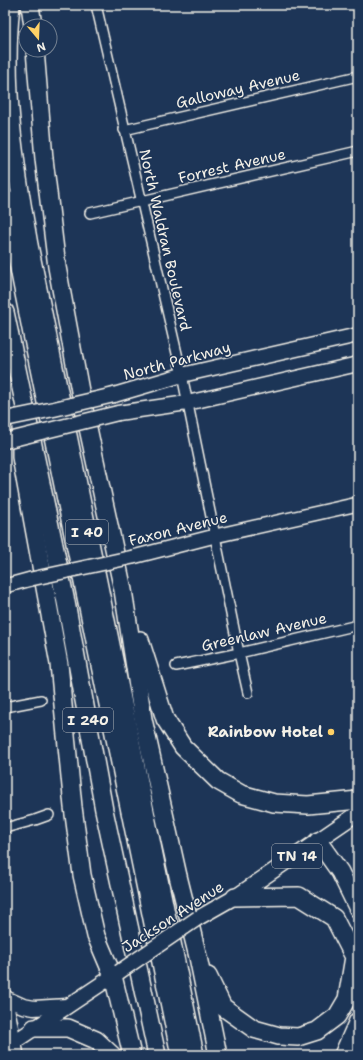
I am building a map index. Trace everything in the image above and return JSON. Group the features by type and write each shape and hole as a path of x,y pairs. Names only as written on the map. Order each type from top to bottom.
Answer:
{"highway":[{"name":"I 40","path":"11,5 8,44 8,73 14,153 20,195 30,252 195,1055"},
{"path":"30,5 32,18"},
{"path":"36,58 44,159 57,267 80,391 123,590 143,719 178,876 198,957 218,1055"},
{"name":"I 40","path":"5,198 180,1055"},
{"name":"I 240","path":"5,312 66,602 104,810 157,1055"},
{"path":"20,386 21,457 59,664 72,799 82,875 96,936 116,974 132,1055"},
{"path":"123,590 165,719 183,747 218,781 241,794 274,803 308,805 358,800"},
{"path":"318,841 340,872 358,908"},
{"path":"198,957 224,1007 254,1029 279,1036 298,1037 317,1032 337,1016 347,999 354,956 334,918 299,896 235,897"},
{"path":"343,1055 358,1021"},
{"path":"34,1028 68,1028 96,1040 112,1055"}],"main road":[{"name":"North Parkway","path":"5,419 114,395 182,375 358,335"},
{"path":"5,441 118,413 187,403 358,364"},
{"name":"Jackson Avenue","path":"12,1048 34,1028 198,918 235,897 358,813"},
{"path":"5,997 23,1006 34,1008 68,1006"}],"street":[{"name":"North Waldran Boulevard","path":"96,5 182,375 248,693"},
{"name":"Galloway Avenue","path":"124,130 358,76"},
{"name":"Forrest Avenue","path":"90,213 358,151"},
{"name":"Faxon Avenue","path":"5,586 358,504"},
{"name":"Greenlaw Avenue","path":"176,666 358,625"},
{"path":"5,707 41,700"},
{"path":"5,828 49,815"},
{"path":"5,997 12,1048"}],"place":[{"name":"Rainbow Hotel","path":"331,732"}]}
